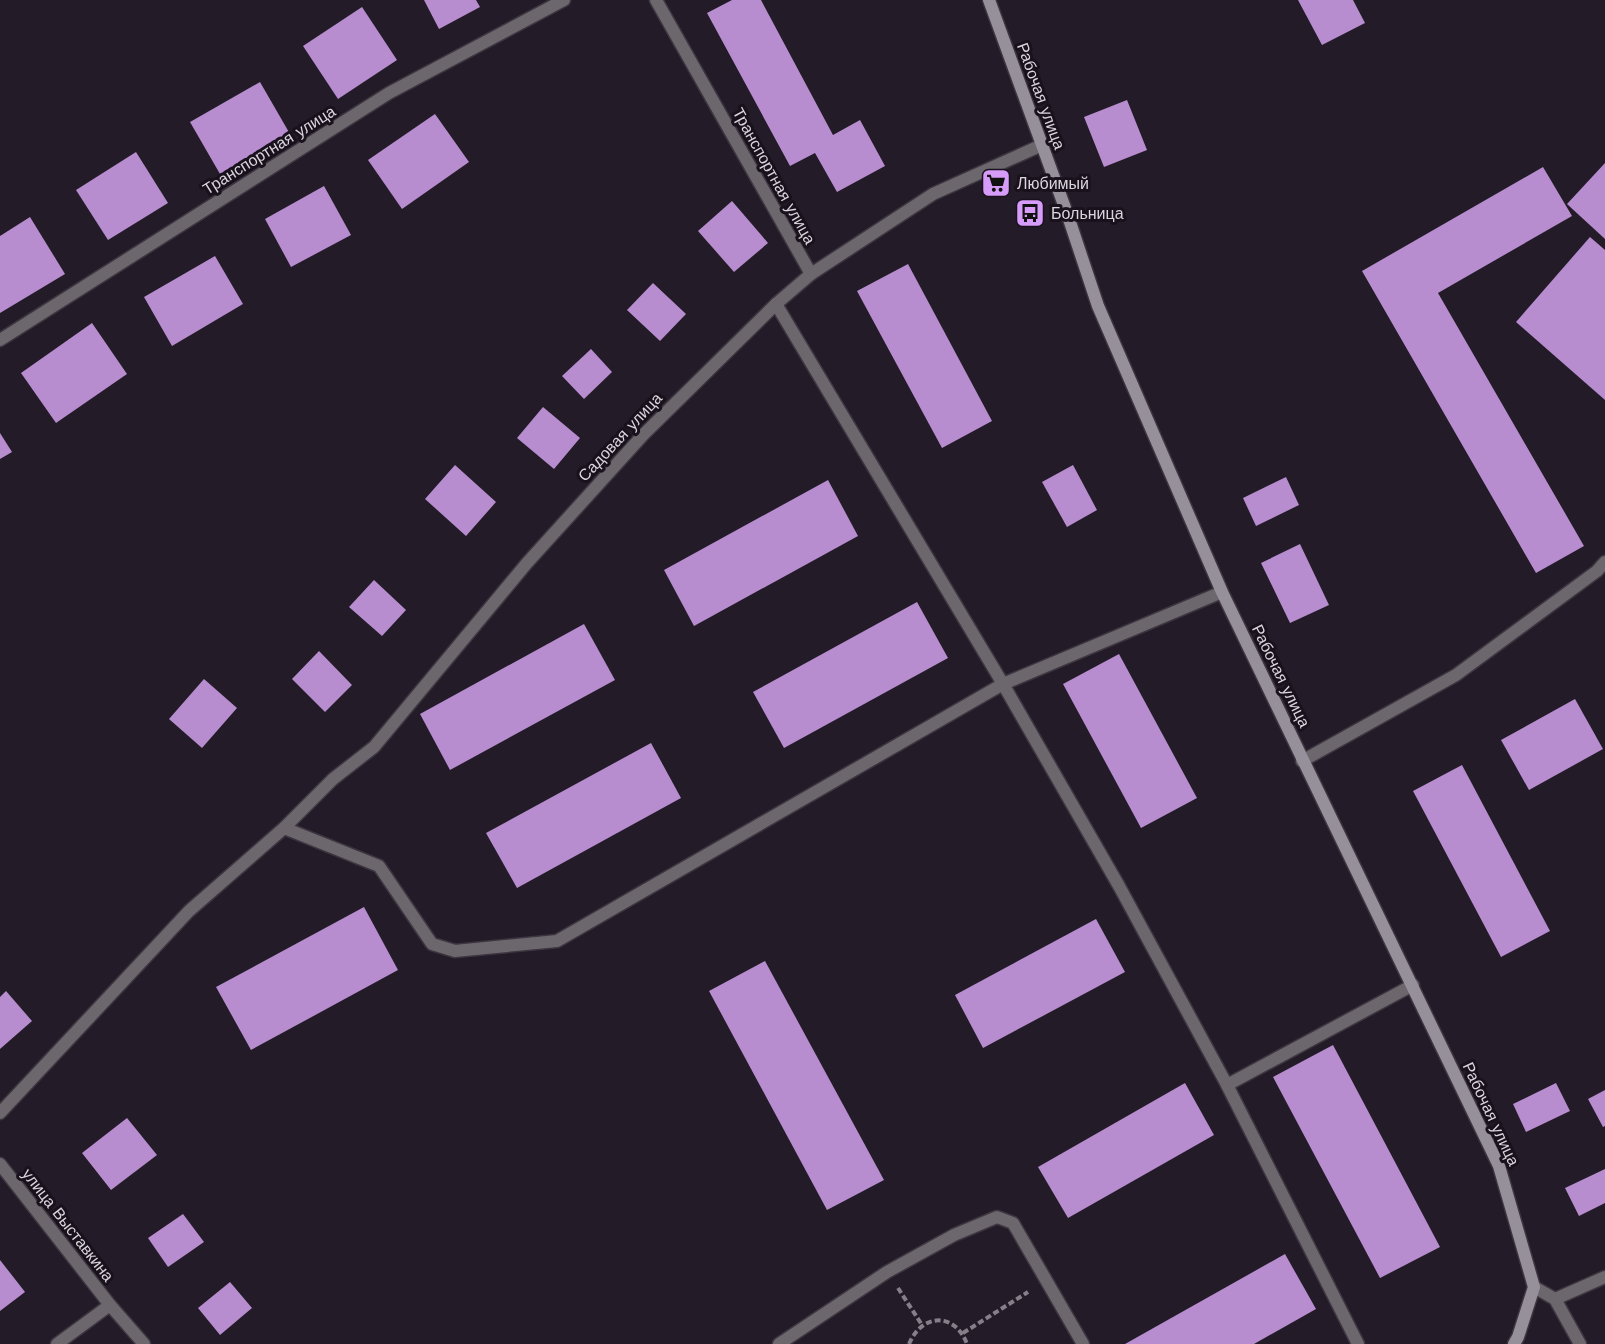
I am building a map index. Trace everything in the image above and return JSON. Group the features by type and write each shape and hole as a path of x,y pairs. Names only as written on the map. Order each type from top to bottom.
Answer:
{"main road":[{"name":"Рабочая улица","path":"989,0 1098,306 1222,592 1499,1166 1534,1287"},
{"path":"1514,1344 1534,1287"}],"street":[{"name":"Транспортная улица","path":"0,340 389,93 564,0"},
{"name":"Транспортная улица","path":"657,0 811,274"},
{"name":"Садовая улица","path":"0,1113 189,911 284,828 333,779 374,747 526,563 643,435 776,304 811,274 933,194 1042,145"},
{"path":"776,304 1003,684 1119,886 1227,1085 1358,1344"},
{"path":"1302,760 1456,675 1597,571 1605,562"},
{"path":"284,828 379,866 432,944 455,951 557,941 1003,684 1222,592"},
{"path":"1227,1085 1413,985"},
{"name":"улица Выставкина","path":"0,1164 110,1305 144,1344"},
{"path":"779,1344 887,1272 954,1235 997,1217 1013,1223 1083,1344"},
{"path":"1555,1299 1605,1277"},
{"path":"1534,1287 1555,1299 1580,1344"},
{"path":"57,1344 110,1305"}],"path":[{"path":"887,1272 922,1325"},
{"path":"963,1333 1046,1281"},
{"path":"909,1344 914,1333 922,1325 933,1321 944,1321 955,1325 963,1333 967,1344"}],"building":[{"path":"424,0 476,0 480,7 439,29"},
{"path":"732,0 761,0 833,135 860,120 885,166 837,192 815,153 790,166 707,13"},
{"path":"1298,0 1353,0 1365,23 1322,45"},
{"path":"362,7 397,60 338,99 303,46"},
{"path":"260,82 290,134 220,174 190,122"},
{"path":"1127,100 1147,150 1104,167 1084,117"},
{"path":"435,114 469,162 402,209 368,160"},
{"path":"136,152 168,203 108,240 76,190"},
{"path":"1605,163 1605,239 1567,204"},
{"path":"1543,167 1572,216 1438,293 1584,546 1536,573 1362,271"},
{"path":"324,186 351,235 291,267 265,219"},
{"path":"732,201 768,243 734,272 698,231"},
{"path":"30,217 65,274 0,313 0,236"},
{"path":"1590,237 1605,250 1605,400 1516,322"},
{"path":"215,256 243,304 172,346 144,297"},
{"path":"908,264 992,421 942,448 857,291"},
{"path":"653,283 686,314 660,341 627,310"},
{"path":"92,323 127,374 56,423 21,373"},
{"path":"591,349 612,372 584,399 562,376"},
{"path":"543,407 580,438 554,469 517,438"},
{"path":"0,433 12,452 0,459"},
{"path":"455,465 496,502 466,536 425,499"},
{"path":"1073,465 1097,510 1067,527 1042,482"},
{"path":"1286,477 1299,505 1256,526 1243,498"},
{"path":"828,480 858,536 694,626 664,570"},
{"path":"1300,544 1329,605 1290,623 1261,563"},
{"path":"374,580 406,610 382,636 349,607"},
{"path":"917,602 948,658 784,748 753,692"},
{"path":"584,624 615,680 450,770 420,714"},
{"path":"319,651 352,685 325,712 292,679"},
{"path":"1119,654 1197,798 1141,828 1063,684"},
{"path":"204,679 237,708 202,748 169,719"},
{"path":"1575,699 1603,749 1529,790 1501,740"},
{"path":"651,743 681,798 517,888 486,833"},
{"path":"1462,765 1550,931 1501,957 1413,791"},
{"path":"364,907 398,970 251,1050 216,987"},
{"path":"1096,919 1125,972 983,1048 955,995"},
{"path":"765,961 884,1180 827,1210 709,991"},
{"path":"6,991 32,1021 0,1049 0,997"},
{"path":"1333,1045 1440,1247 1380,1278 1273,1077"},
{"path":"1185,1083 1214,1135 1068,1218 1038,1167"},
{"path":"1556,1083 1570,1111 1526,1132 1513,1104"},
{"path":"1605,1090 1605,1126 1603,1127 1588,1099"},
{"path":"127,1118 157,1155 111,1190 82,1153"},
{"path":"1605,1169 1605,1203 1579,1216 1565,1188"},
{"path":"183,1214 204,1242 168,1267 148,1238"},
{"path":"1285,1254 1316,1309 1254,1344 1125,1344"},
{"path":"0,1260 25,1292 0,1311"},
{"path":"230,1282 252,1308 220,1335 198,1308"}],"place":[{"name":"Любимый","path":"996,183"},
{"name":"Больница","path":"1030,213"}]}
